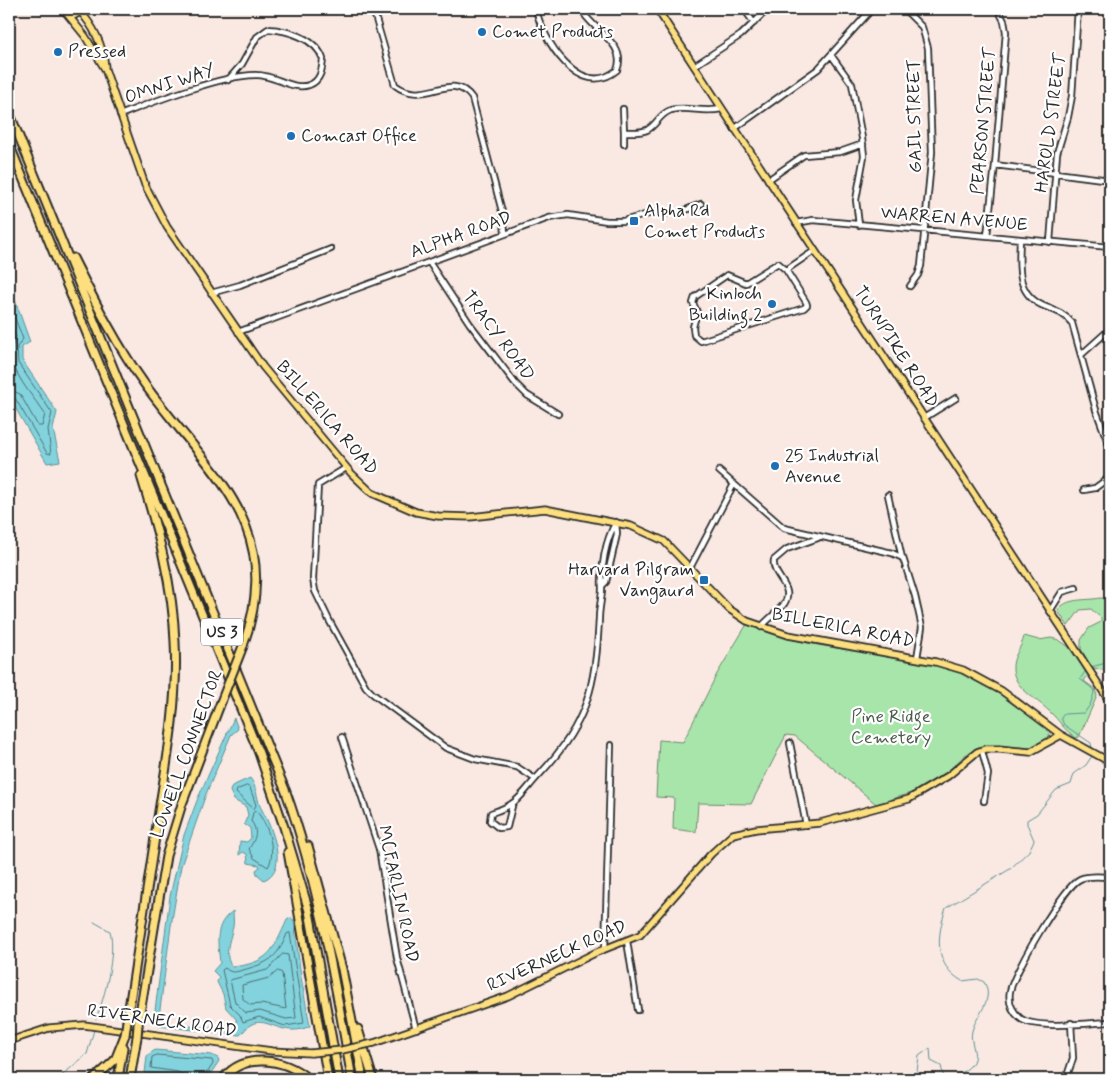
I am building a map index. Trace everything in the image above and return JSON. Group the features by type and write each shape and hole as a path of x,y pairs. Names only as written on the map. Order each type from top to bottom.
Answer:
{"highway":[{"name":"US 3","path":"9,112 286,792 304,847 322,918 352,1079"},
{"name":"US 3","path":"9,144 259,753 284,827 312,926 339,1079"},
{"path":"9,155 35,208"},
{"name":"LOWELL CONNECTOR","path":"45,199 103,318 126,357 169,417 223,481 241,514 252,548 255,578 254,606 243,646 184,797 166,856 130,1079"},
{"path":"118,1079 172,729 176,656 171,599 164,555 124,424"},
{"path":"286,792 316,867 372,1079"},
{"path":"284,827 328,1079"},
{"path":"342,969 363,1079"},
{"path":"94,1079 112,1063 125,1035"},
{"path":"223,1079 238,1066 257,1061 289,1067 308,1079"}],"main road":[{"path":"67,13 74,9"},
{"name":"TURNPIKE ROAD","path":"657,9 1110,702"},
{"path":"67,13 82,10"},
{"name":"BILLERICA ROAD","path":"82,10 99,42 105,69 120,115 145,185 161,217 238,332 294,407 346,468 372,492 416,512 438,516 470,517 546,509 616,522 642,530 664,541 729,609 761,627 788,635 917,658 959,669 983,680 1019,702 1061,735 1110,762"},
{"name":"BILLERICA ROAD","path":"67,13 89,42 105,69"},
{"path":"982,751 999,749 1030,752 1061,735"},
{"name":"RIVERNECK ROAD","path":"9,1041 49,1028 84,1024 272,1051 311,1053 374,1044 514,994 604,949 640,935 711,854 733,834 749,830 806,825 909,799 927,790 982,751"}],"street":[{"path":"373,9 395,85 408,93 415,94 455,86 468,92 472,98 504,219 505,234"},
{"path":"536,9 545,35 568,66 586,77 605,78 617,70 619,62 618,51 588,20 581,9"},
{"path":"744,9 754,23"},
{"path":"694,66 754,23 768,9"},
{"path":"734,129 806,79 831,55 872,9"},
{"name":"GAIL STREET","path":"904,9 922,27 928,48 932,146 926,231 920,273 910,286"},
{"name":"PEARSON STREET","path":"987,236 996,166 1006,29 998,9"},
{"name":"HAROLD STREET","path":"1050,242 1059,145 1068,117 1072,96 1078,9"},
{"name":"OMNI WAY","path":"120,115 193,90 228,80 257,75 273,77 295,86 303,86 315,82 320,75 323,59 315,47 299,36 268,29 257,37 242,64 228,80"},
{"path":"831,55 852,84 863,144 863,162 856,196 860,225"},
{"path":"623,109 624,144"},
{"path":"624,132 646,131 662,114 673,110 707,112 721,109"},
{"path":"768,180 804,156 840,152 863,144"},
{"path":"996,166 1110,180"},
{"name":"ALPHA ROAD","path":"238,332 505,234 560,216 623,221 652,214 678,213 701,204"},
{"name":"WARREN AVENUE","path":"796,223 807,220 1110,247"},
{"path":"1020,239 1019,275 1022,287 1030,298 1069,319 1082,355 1096,410 1110,448"},
{"path":"211,293 248,282 332,249"},
{"path":"786,270 814,251"},
{"name":"TRACY ROAD","path":"429,262 470,324 515,383 527,395 558,414"},
{"path":"778,263 786,270 806,302 804,308 701,341 694,335 693,328 696,312 693,303 695,297 722,277 728,275 746,283 774,264 778,263"},
{"path":"1082,355 1110,329"},
{"path":"924,418 956,398"},
{"path":"346,468 318,485 312,579 315,591 329,620 366,687 446,748 475,759 517,767 535,779"},
{"path":"719,471 778,524 790,530 892,553 902,558"},
{"path":"1084,490 1095,488 1110,477"},
{"path":"690,568 734,484"},
{"path":"888,496 902,558 908,571 921,620 917,658"},
{"path":"512,806 491,813 490,820 499,828 507,827 512,806 568,742 589,697 598,651 602,586 606,582 616,534 616,522"},
{"path":"761,627 786,598 786,588 783,580 775,573 774,560 787,549 820,537"},
{"path":"1050,611 1062,592 1076,588"},
{"name":"MCFARLIN ROAD","path":"342,738 379,849 397,958 416,1028"},
{"path":"790,744 806,825"},
{"path":"604,949 611,745"},
{"path":"982,751 988,774 984,801"},
{"path":"1110,877 1094,876 1080,879 1067,890 1019,969 1010,993 1010,1006 1013,1010 1021,1019 1036,1024 1110,1022"},
{"path":"626,941 638,1010"},
{"path":"1066,1079 1073,1058 1071,1023"}],"green space":[{"path":"1100,598 1110,599 1110,667 1103,670 1092,669 1081,649 1081,640 1089,628 1101,622 1101,618 1091,609 1080,610 1068,626 1058,611 1066,603"},
{"name":"Pine Ridge Cemetery","path":"747,624 795,640 896,656 960,672 1000,694 1050,730 1048,738 1034,749 982,747 965,755 946,773 917,791 876,804 795,736 786,735 751,804 698,803 696,832 673,829 674,798 656,797 659,740 683,742 717,674"},
{"path":"1024,636 1039,640 1051,638 1059,640 1069,647 1088,675 1084,681 1095,689 1097,696 1079,737 1076,738 1068,731 1017,682 1014,676 1013,664"}],"water":[{"path":"9,299 15,300 30,342 22,347 22,360 57,412 53,429 60,461 47,463 9,397"},
{"path":"234,718 238,729 231,735 206,794 181,866 159,1017 162,1022 171,1025 235,1029 237,1020 226,1008 223,994 217,982 219,977 213,971 220,963 218,935 222,922 233,911 233,925 228,952 229,962 232,967 262,959 278,940 287,920 290,918 294,920 301,977 310,1026 301,1029 284,1029 258,1022 250,1025 240,1035 158,1026 154,1018 170,896 184,835 198,798"},
{"path":"250,778 260,807 270,826 276,847 276,867 272,874 264,880 257,874 256,870 260,867 259,865 248,863 247,854 243,852 239,855 240,841 247,842 251,838 250,828 244,824 248,815 246,807 234,800 230,791 232,786"},
{"path":"155,1050 212,1055 218,1058 219,1061 207,1079 145,1073 147,1056"}],"waterway":[{"path":"1091,667 1110,662"},
{"path":"1085,672 1080,679 1093,689 1094,693 1090,705 1084,713 1064,714 1061,718 1064,725 1091,743 1092,749"},
{"path":"916,1079 919,1056 930,1048 931,1061 941,1066 944,1078 956,1075 971,1065 975,1054 971,1035 986,1001 987,989 984,982 978,979 962,981 946,966 942,958 939,939 946,908 1010,869 1029,851 1034,840 1027,820 1037,814 1056,790 1071,784 1074,774 1086,765 1092,756"},
{"path":"94,922 110,931 112,951 109,975 96,1019"},
{"path":"58,1079 87,1054 94,1030"},
{"path":"9,1052 16,1079"}],"place":[{"name":"Comet Products","path":"482,32"},
{"name":"Pressed","path":"58,52"},
{"name":"Comcast Office","path":"291,136"},
{"name":"Alpha Rd Comet Products","path":"634,221"},
{"name":"Kinloch Building 2","path":"772,304"},
{"name":"25 Industrial Avenue","path":"775,466"},
{"name":"Harvard Pilgram Vangaurd","path":"704,580"}]}
